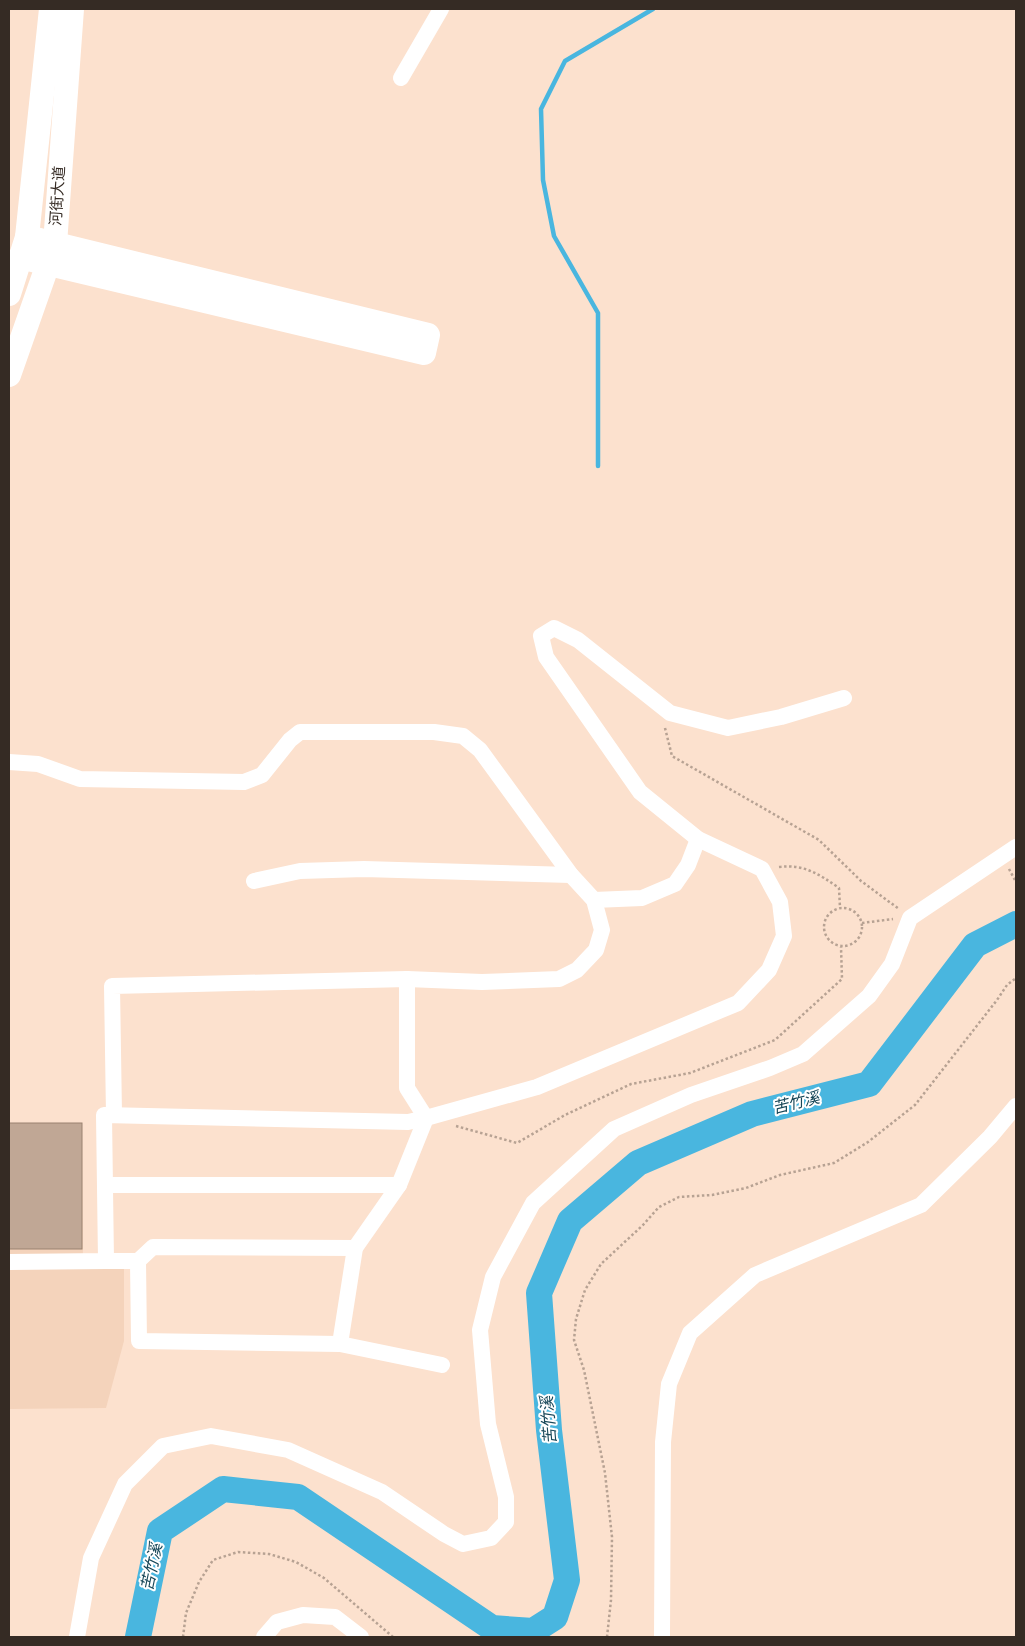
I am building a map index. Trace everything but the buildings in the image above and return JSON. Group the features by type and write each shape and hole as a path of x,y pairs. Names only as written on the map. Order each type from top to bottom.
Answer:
{"main road":[{"name":"河街大道","path":"9,294 24,247 51,9"},
{"name":"河街大道","path":"9,375 51,254 72,9"},
{"path":"24,247 424,353 428,335 51,254"}],"street":[{"path":"401,78 442,9"},
{"path":"106,1261 104,1115 408,1122 537,1087 738,1003 769,970 784,936 780,902 762,869 698,839 640,792 546,657 541,636 554,628 578,640 670,713 728,728 781,717 844,698"},
{"path":"9,762 38,764 80,779 244,782 262,775 290,740 300,732 434,732 464,736 480,750 571,875 594,900 602,930 596,950 577,970 559,979 482,982 406,979 112,986 114,1116"},
{"path":"594,900 642,898 675,884 688,865 698,839"},
{"path":"77,1637 91,1558 125,1484 163,1446 211,1436 288,1450 382,1492 444,1534 463,1544 491,1538 506,1522 506,1497 488,1424 480,1330 493,1278 534,1203 614,1129 691,1095 770,1068 803,1054 869,996 892,964 910,918 1016,847"},
{"path":"254,881 300,871 364,869 571,875"},
{"path":"406,979 407,1088 426,1118"},
{"path":"662,1637 664,1442 669,1384 690,1333 755,1274 921,1205 990,1137 1016,1106"},
{"path":"340,1344 355,1248 399,1185 426,1118"},
{"path":"105,1185 399,1185"},
{"path":"9,1262 138,1261 153,1247 355,1248"},
{"path":"138,1261 139,1341 340,1344 442,1365"},
{"path":"264,1637 277,1622 303,1615 335,1617 361,1637"}],"path":[{"path":"670,713 664,728 672,756 819,840 862,881 910,918"},
{"path":"762,869 790,866 818,873 839,888 840,908"},
{"path":"840,908 857,913 862,923 861,935 858,940 853,944 841,947 830,942 824,931 825,919 834,910 840,908"},
{"path":"862,923 910,918"},
{"path":"453,1125 517,1143 566,1115 631,1084 690,1073 776,1040 842,979 841,947"},
{"path":"607,1637 611,1600 612,1537 605,1473 584,1370 574,1340 576,1319 585,1290 601,1264 643,1225 659,1207 679,1197 712,1195 746,1188 780,1175 834,1162 868,1142 915,1106 1007,985 1016,978"},
{"path":"183,1637 186,1613 199,1582 213,1560 238,1552 269,1554 296,1562 324,1578 393,1637"}],"shaded area":[{"path":"9,1123 82,1123 83,1266 124,1266 124,1341 106,1408 9,1409"}],"waterway":[{"path":"598,466 598,313 554,236 543,180 541,109 565,61 653,9"},
{"name":"苦竹溪","path":"138,1637 160,1531 223,1489 298,1497 492,1628 533,1631 555,1617 567,1580 549,1430 539,1293 570,1221 638,1163 752,1114 869,1084 975,945 1016,924"}]}
